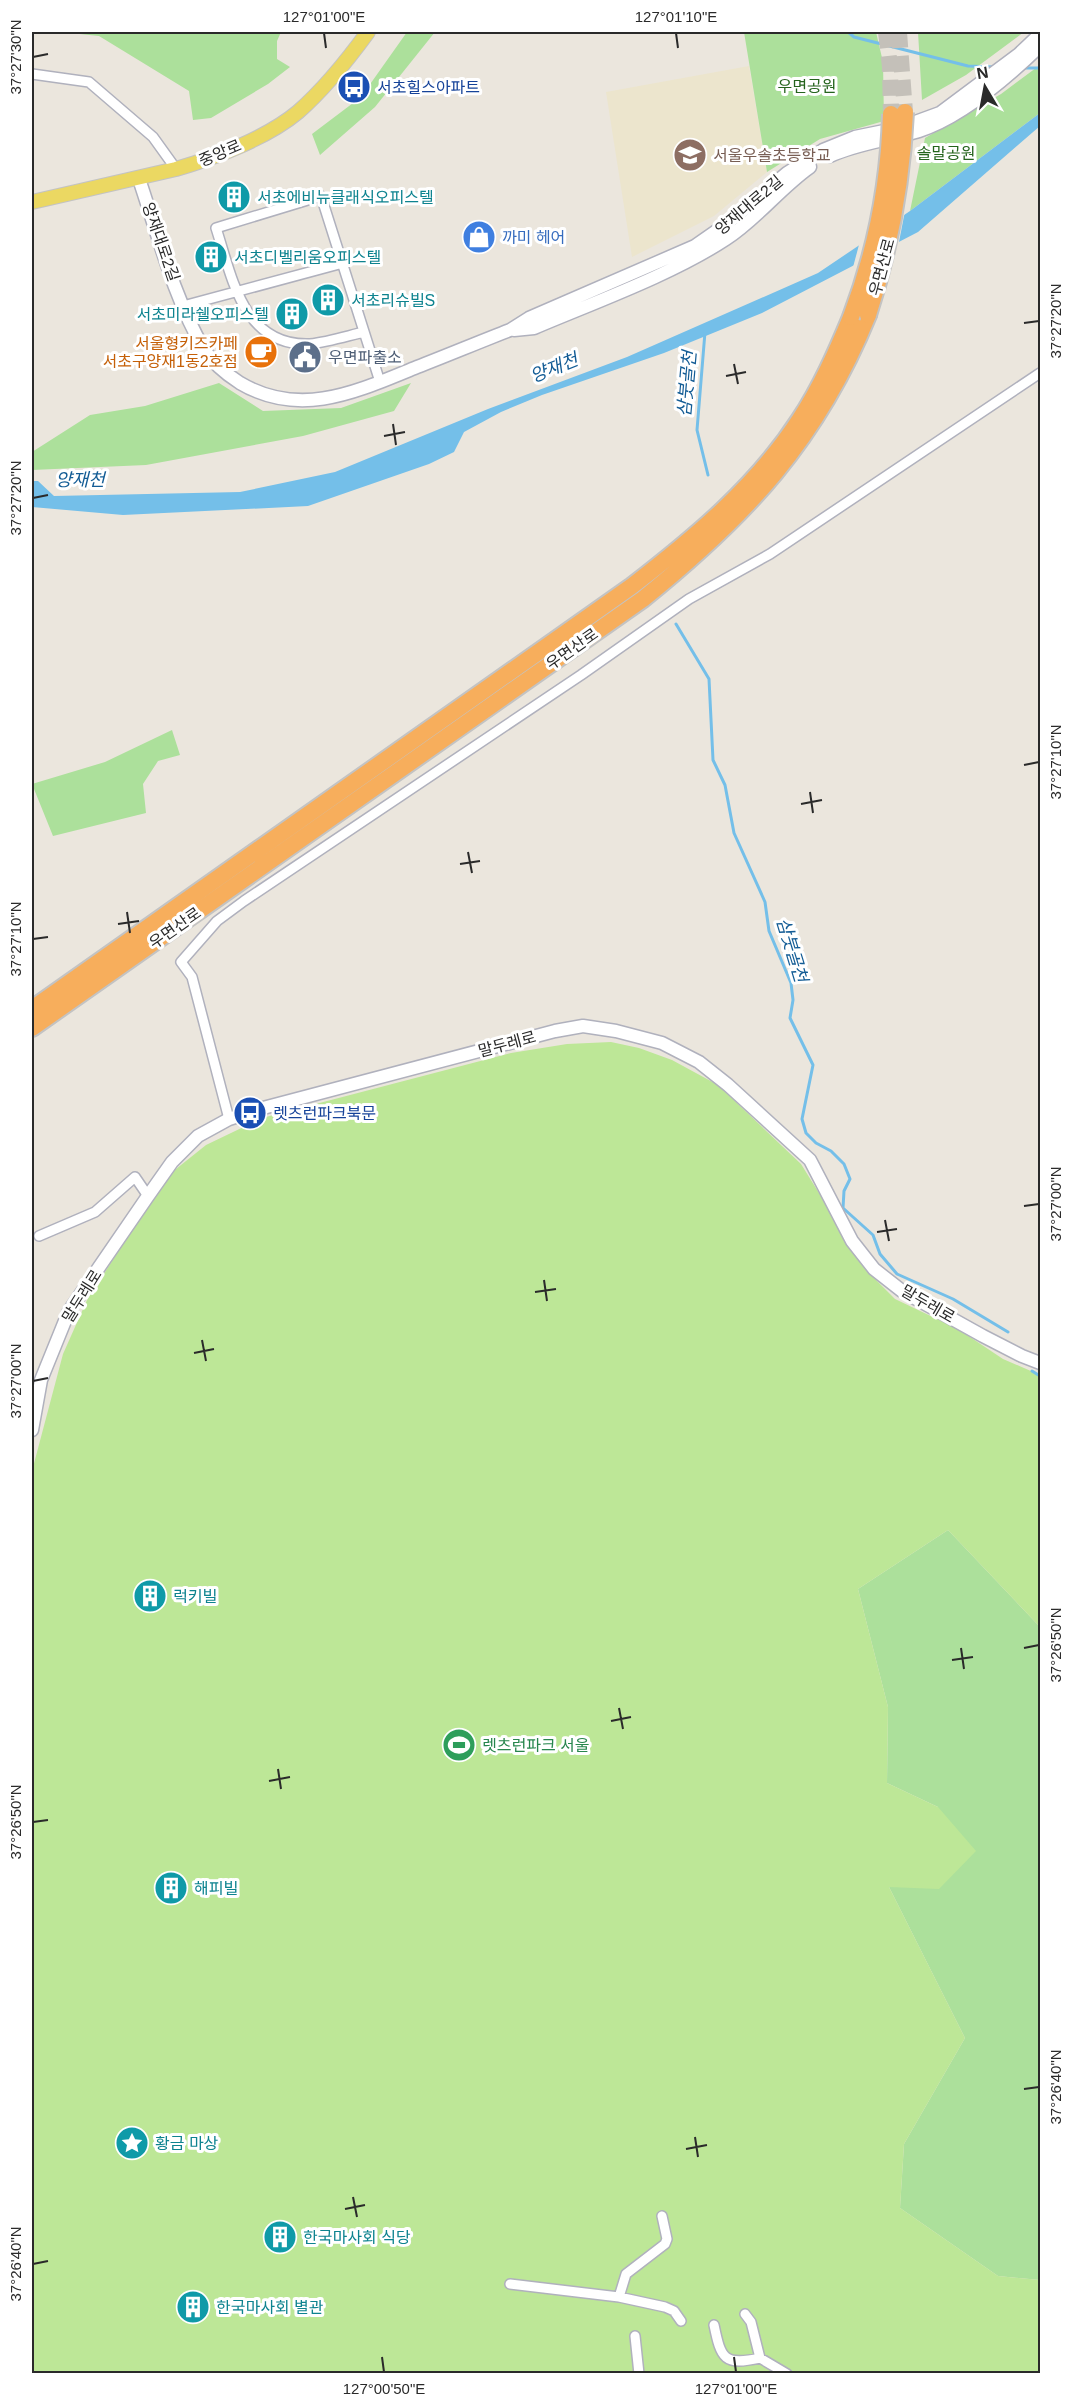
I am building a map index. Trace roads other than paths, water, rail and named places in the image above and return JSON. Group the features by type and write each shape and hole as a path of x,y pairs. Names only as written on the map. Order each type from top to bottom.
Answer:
{"highway":[{"name":"우면산로","path":"32,1009 622,593 692,540 772,458 820,386 851,317 864,281 880,219 890,148 898,113 904,150 895,214 890,242 868,315 849,361 810,429 746,508 699,554 634,606 32,1028"}],"main road":[{"name":"중앙로","path":"32,202 176,169 251,140 298,112 351,55 368,32"}],"street":[{"name":"양재대로2길","path":"139,179 183,306 199,340 213,361 235,380 265,395 299,400 333,398 380,382 510,330 529,318 695,246 728,223 787,173 823,150 855,138 899,128 951,106 988,84 1038,41"},
{"path":"32,74 89,82 153,137 176,169"},
{"path":"364,332 319,343 297,343 260,328 244,310 216,228 321,195 380,382"},
{"path":"183,306 343,263"},
{"path":"230,1119 192,977 181,962 217,921 581,675 670,612 770,554 1041,373"},
{"name":"말두레로","path":"32,1430 41,1380 69,1311 172,1162 198,1136 230,1119 263,1108 555,1031 583,1026 616,1031 662,1043 699,1062 810,1160 852,1240 874,1269 902,1291 993,1341 1041,1363"},
{"path":"39,1236 95,1212 135,1177 148,1196"},
{"path":"619,2297 626,2274 665,2244 667,2239 662,2216"},
{"path":"510,2284 619,2297 665,2307 674,2311 681,2321"},
{"path":"745,2314 751,2322 760,2358"},
{"path":"714,2325 720,2352 725,2357 739,2362 760,2358 787,2373"},
{"path":"635,2336 639,2373"}],"water":[{"path":"1040,113 1040,126 918,232 762,313 664,353 542,395 501,412 464,432 454,452 429,464 308,506 123,515 32,507 32,481 38,481 54,496 240,492 335,472 488,409 627,357 818,273 910,211"}],"waterway":[{"path":"848,32 854,37 968,66 994,67"},
{"path":"1021,68 1040,68"},
{"name":"삼붓골천","path":"705,332 697,430 708,475"},
{"name":"삼붓골천","path":"676,624 709,679 713,760 725,785 734,833 765,902 769,931 791,983 793,1000 790,1018 813,1065 802,1119 806,1133 816,1143 831,1151 844,1164 850,1179 844,1191 843,1208 873,1235 880,1254 897,1274 953,1299 1008,1332"},
{"name":"삼붓골천","path":"1032,1371 1040,1376"}],"tunnel":[{"path":"886,32 890,67 891,114"},
{"path":"899,32 905,112"}],"place":[{"name":"서초힐스아파트","path":"354,87"},
{"name":"서울우솔초등학교","path":"690,155"},
{"name":"서초에비뉴클래식오피스텔","path":"234,197"},
{"name":"까미 헤어","path":"479,237"},
{"name":"서초디벨리움오피스텔","path":"211,257"},
{"name":"서초리슈빌S","path":"328,300"},
{"name":"서초미라쉘오피스텔","path":"292,314"},
{"name":"서울형키즈카페 서초구양재1동2호점","path":"261,352"},
{"name":"우면파출소","path":"305,357"},
{"name":"렛츠런파크북문","path":"250,1113"},
{"name":"럭키빌","path":"150,1596"},
{"name":"렛츠런파크 서울","path":"459,1745"},
{"name":"해피빌","path":"171,1888"},
{"name":"황금 마상","path":"132,2143"},
{"name":"한국마사회 식당","path":"280,2237"},
{"name":"한국마사회 별관","path":"193,2307"}],"park label":[{"name":"우면공원","path":"807,86"},
{"name":"솔말공원","path":"946,153"}],"water label":[{"name":"양재천","path":"554,368"},
{"name":"양재천","path":"80,480"}]}
